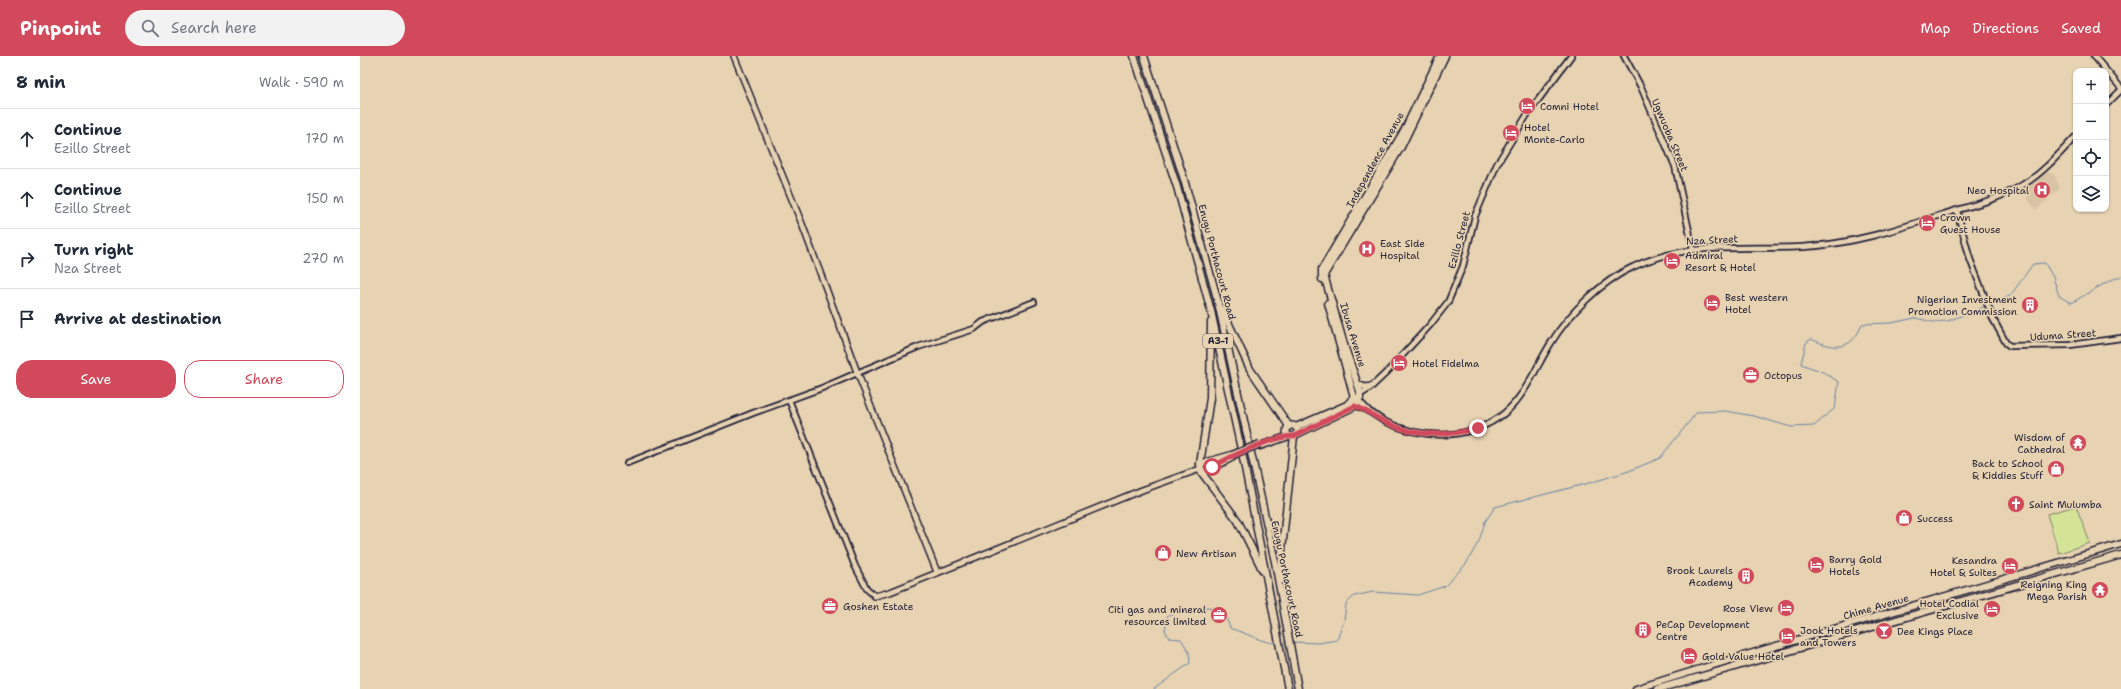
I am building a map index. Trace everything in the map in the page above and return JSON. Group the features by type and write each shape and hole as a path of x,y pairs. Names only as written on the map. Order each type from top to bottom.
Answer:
{"main road":[{"path":"734,56 802,224 857,372 937,572"},
{"name":"A3-1","path":"1134,56 1177,187 1211,311 1268,579 1288,689"},
{"name":"Enugu Porthacourt Road","path":"1144,56 1183,176 1217,298 1281,595 1298,689"},
{"name":"Independence Avenue","path":"1368,199 1405,129 1440,56"},
{"name":"Independence Avenue","path":"1324,271 1401,147 1445,56"},
{"name":"Ibusa Avenue","path":"1324,271 1358,384 1356,399"},
{"name":"Ibusa Avenue","path":"1324,271 1342,354 1356,399"},
{"path":"1217,298 1250,369 1292,432 1282,549 1281,595"},
{"path":"1211,311 1210,398 1200,469 1238,521 1268,579"},
{"path":"1358,384 1365,387 1372,386"},
{"name":"Ezillo Street","path":"1200,469 1292,432 1356,399"},
{"path":"875,596 1142,490 1200,469"},
{"name":"Chime Avenue","path":"1636,689 1747,654 1963,592 2121,544"},
{"name":"Chime Avenue","path":"1658,689 2121,555"}],"street":[{"name":"Ezillo Street","path":"1356,399 1372,386 1430,325 1448,302 1463,266 1475,216 1497,164 1532,108 1571,56"},
{"name":"Ugwuoba Street","path":"1624,56 1641,87 1675,166 1693,249"},
{"path":"2094,56 2121,89 2107,104"},
{"name":"Nza Street","path":"1356,399 1369,411 1387,423 1429,435 1464,432 1490,423 1504,414 1518,398 1554,337 1600,288 1634,266 1669,254 1693,249 1803,247 1847,243 1891,232 2006,194 2023,185 2043,171 2073,139"},
{"name":"Uduma Street","path":"1957,211 1970,259 1984,299 2007,345 2044,347 2121,338"},
{"path":"627,463 789,400 918,347 974,329 984,322 1034,302"},
{"path":"789,400 855,566 867,589 875,596"}],"shaded area":[{"name":"Neo Hospital","path":"2046,172 2054,174 2060,188 2036,210 2028,199 2025,189"}],"green space":[{"path":"2076,506 2090,543 2059,553 2047,514"}],"waterway":[{"path":"1989,305 2010,296 2033,264 2045,263 2053,277 2059,296 2071,303 2121,276"},
{"path":"1292,642 1319,643 1337,640 1344,621 1346,604 1354,596 1373,592 1418,595 1445,586 1466,564 1479,541 1485,522 1495,507 1593,482 1629,471 1660,458 1697,412 1725,411 1754,416 1791,427 1814,426 1835,408 1839,382 1823,372 1801,364 1806,343 1811,339 1828,345 1842,346 1848,344 1853,339 1858,333 1862,324 1891,323 1915,318 1933,322 1948,321 1986,306"},
{"path":"1154,689 1190,663 1189,652 1181,639 1169,638 1165,630 1168,615 1197,608 1212,607 1223,612 1231,629 1270,643 1276,643"}],"place":[{"name":"Comni Hotel","path":"1527,106"},
{"name":"Hotel Monte-Carlo","path":"1511,133"},
{"name":"Neo Hospital","path":"2042,190"},
{"name":"Crown Guest House","path":"1927,223"},
{"name":"East Side Hospital","path":"1367,249"},
{"name":"Admiral Resort & Hotel","path":"1672,261"},
{"name":"Best western Hotel","path":"1712,303"},
{"name":"Nigerian Investment Promotion Commission","path":"2030,305"},
{"name":"Hotel Fidelma","path":"1399,363"},
{"name":"Octopus","path":"1751,375"},
{"name":"Wisdom of Cathedral","path":"2078,443"},
{"name":"Back to School & Kiddies Stuff","path":"2056,469"},
{"name":"Saint Mulumba","path":"2016,504"},
{"name":"Success","path":"1904,518"},
{"name":"New Artisan","path":"1163,553"},
{"name":"Barry Gold Hotels","path":"1816,565"},
{"name":"Kesandra Hotel & Suites","path":"2010,566"},
{"name":"Brook Laurels Academy","path":"1746,576"},
{"name":"Reigning King Mega Parish","path":"2100,590"},
{"name":"Goshen Estate","path":"830,606"},
{"name":"Rose View","path":"1786,608"},
{"name":"Hotel Codial Exclusive","path":"1992,609"},
{"name":"Citi gas and mineral resources limited","path":"1219,615"},
{"name":"PeCap Development Centre","path":"1643,630"},
{"name":"Dee Kings Place","path":"1884,631"},
{"name":"Jook Hotels and Towers","path":"1787,636"},
{"name":"Gold Value Hotel","path":"1689,656"}],"route":[{"path":"1212,467 1218,463 1260,446 1289,436 1294,436 1355,406 1369,411 1387,423 1429,435 1446,435 1478,428"}]}
